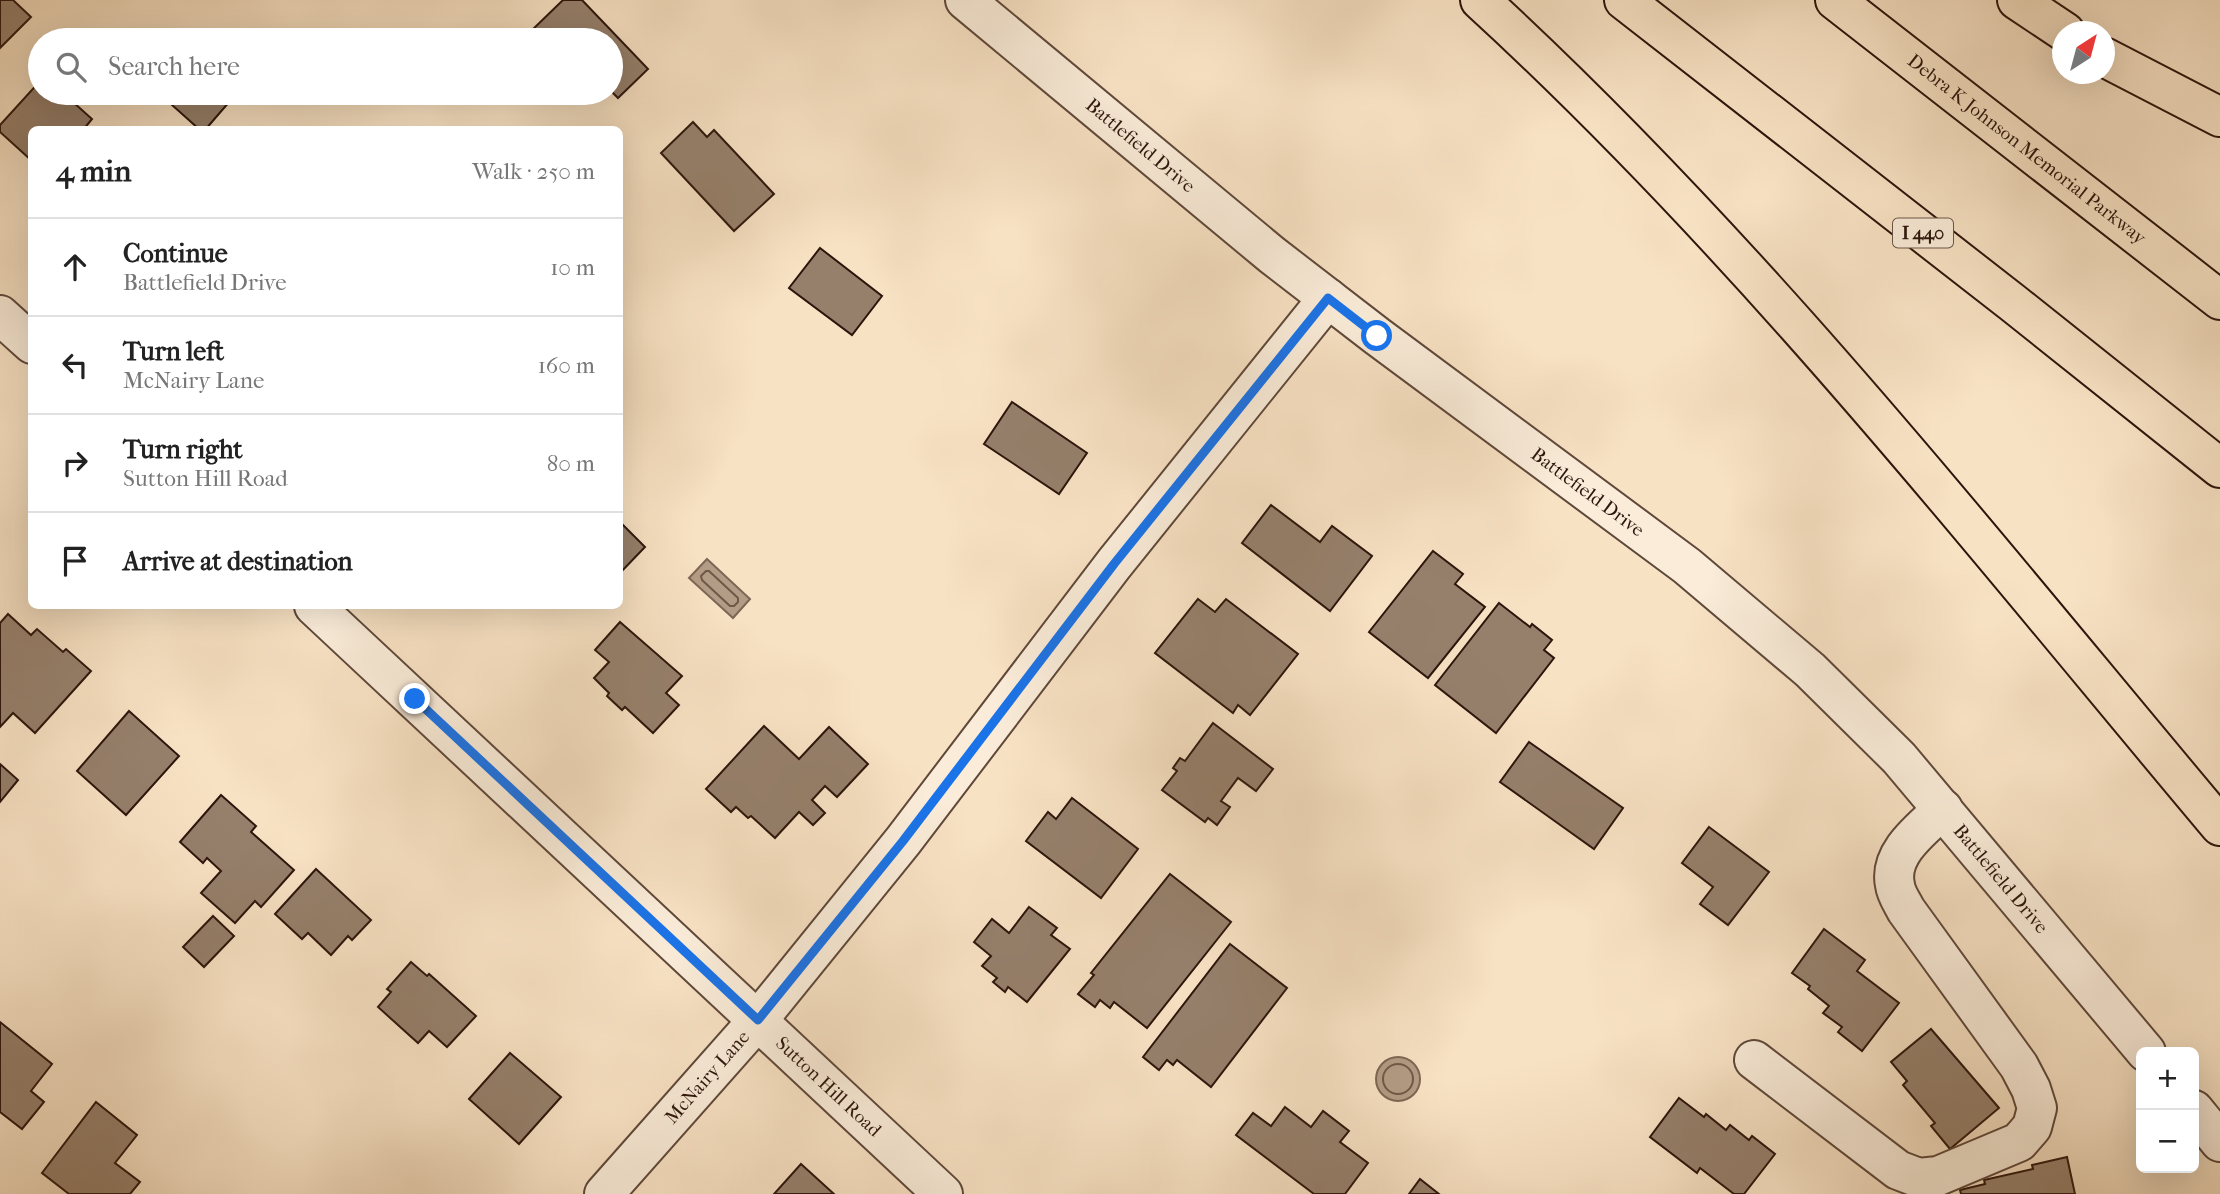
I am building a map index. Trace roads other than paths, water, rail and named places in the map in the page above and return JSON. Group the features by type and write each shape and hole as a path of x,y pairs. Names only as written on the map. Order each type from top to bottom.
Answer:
{"highway":[{"path":"1480,0 1617,131 1760,283 1853,388 2220,826"},
{"name":"I 440","path":"1623,0 2014,303 2220,468"},
{"name":"Debra K Johnson Memorial Parkway","path":"1835,0 2220,300"},
{"path":"2017,0 2052,23"},
{"path":"2115,62 2220,117"}],"street":[{"name":"Battlefield Drive","path":"965,0 1212,206 1328,298 1687,566 1810,670 1899,758 2142,1047"},
{"name":"McNairy Lane","path":"604,1194 758,1020 903,841 1114,564 1328,298"},
{"path":"0,315 28,340"},
{"name":"Sutton Hill Road","path":"317,609 943,1194"},
{"path":"1754,1060 1898,1170 1919,1178 1938,1176 2019,1142 2032,1127 2037,1108 2019,1066 1906,910 1895,887 1894,875 1900,854 1942,808"},
{"path":"2199,1116 2220,1142"}],"water":[{"path":"707,559 750,599 733,618 689,578"},
{"path":"1398,1057 1413,1064 1420,1079 1413,1094 1398,1101 1383,1094 1376,1079 1383,1064"}]}
